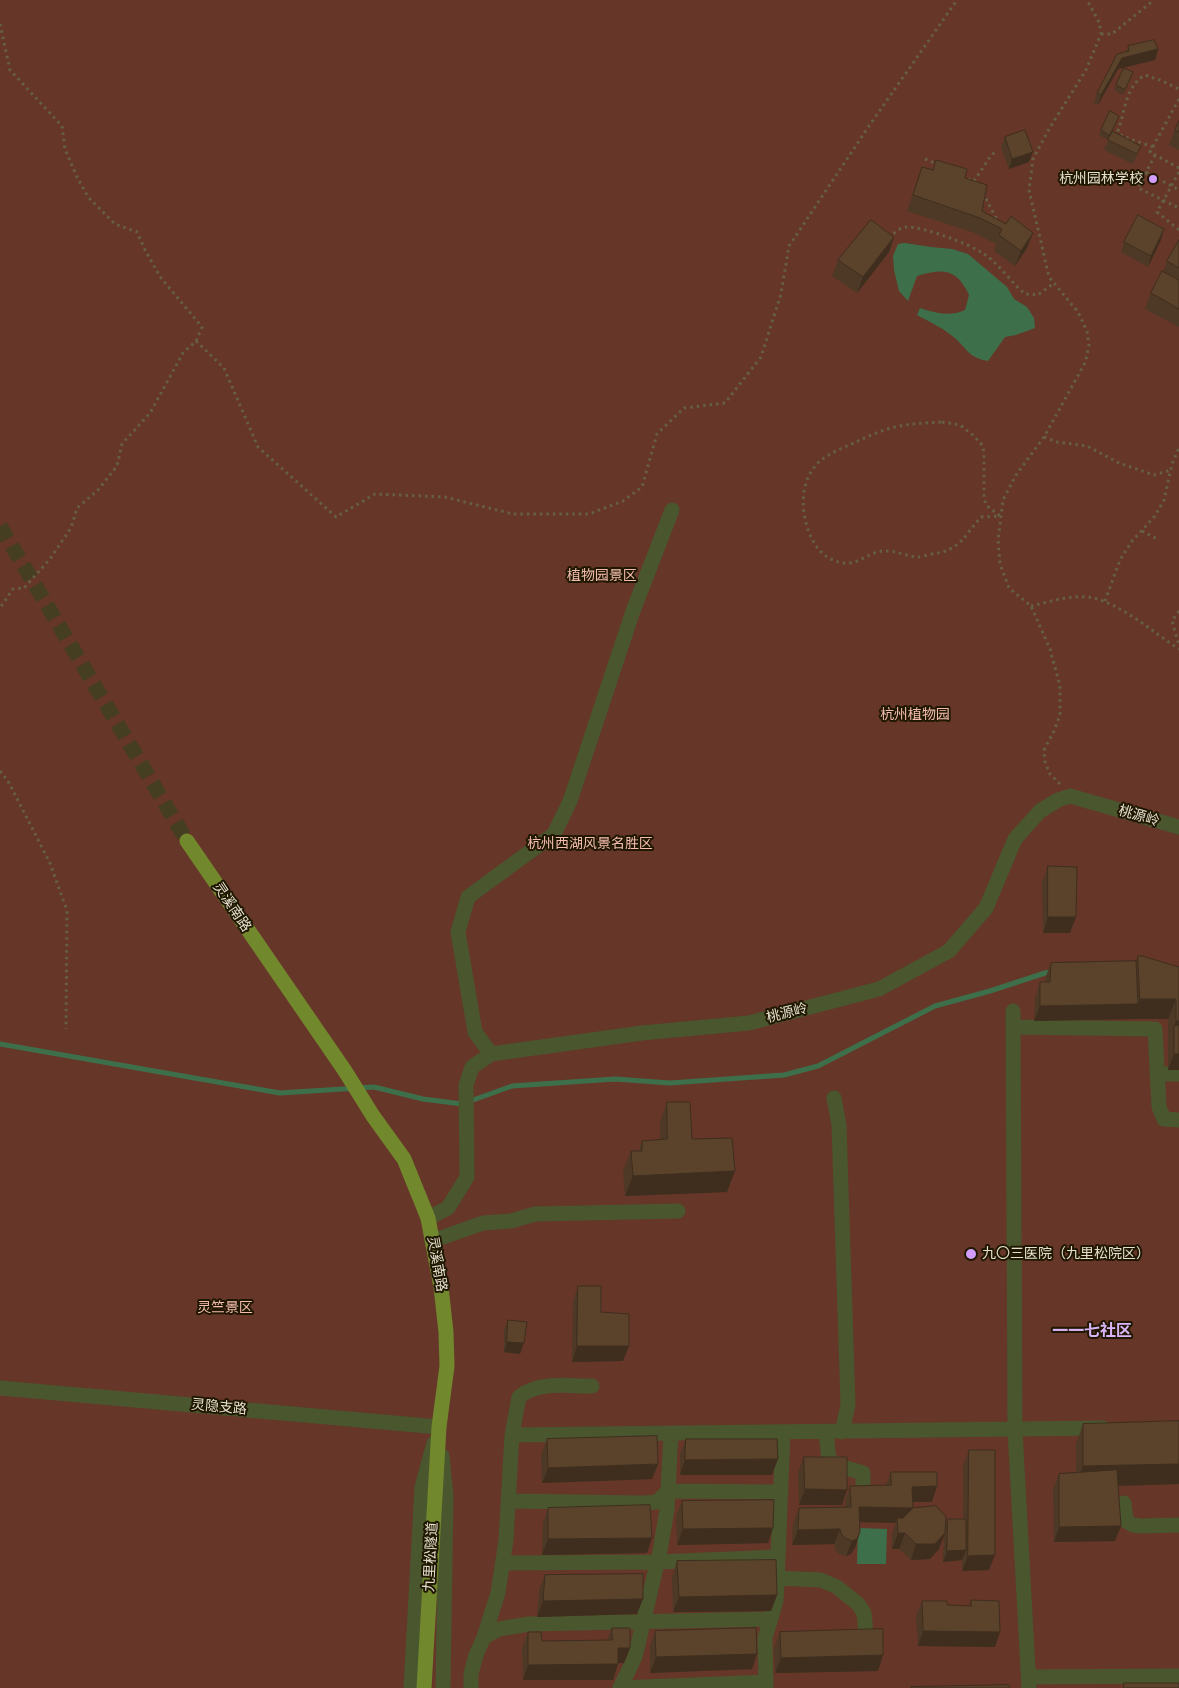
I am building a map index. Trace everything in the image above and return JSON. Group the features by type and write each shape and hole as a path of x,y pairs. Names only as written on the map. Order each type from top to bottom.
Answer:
{"main road":[{"name":"灵溪南路","path":"188,841 404,1159 428,1218 442,1287 447,1366 439,1427"},
{"name":"九里松隧道","path":"424,1688 439,1427"}],"street":[{"path":"491,1054 475,1032 458,932 468,897 554,834 570,801 633,611 672,510"},
{"name":"桃源岭","path":"428,1218 448,1208 467,1177 466,1085 472,1067 491,1054 642,1033 748,1023 879,989 949,951 986,908 1015,839 1040,811 1058,800 1070,796 1179,827"},
{"path":"1013,1011 1015,1430 1029,1682 1179,1676"},
{"path":"1013,1027 1155,1029 1159,1107 1164,1119 1179,1120"},
{"path":"1157,1074 1179,1074"},
{"path":"834,1098 839,1125 848,1405 842,1432"},
{"path":"432,1241 483,1223 511,1221 535,1214 678,1212"},
{"path":"471,1688 471,1674 498,1593 503,1563 509,1501 512,1435 519,1397 526,1391 543,1386 592,1386"},
{"name":"灵隐支路","path":"0,1388 439,1427"},
{"path":"411,1688 422,1487 439,1427"},
{"path":"439,1427 446,1497 442,1688"},
{"path":"512,1435 1121,1428"},
{"path":"670,1434 667,1510 657,1562 635,1656 620,1688 766,1685 765,1638 776,1601 783,1432"},
{"path":"826,1432 829,1460 863,1473 864,1489"},
{"path":"509,1501 657,1502 668,1490 781,1492"},
{"path":"1124,1503 1126,1521 1133,1525 1179,1525"},
{"path":"503,1563 657,1562 777,1557"},
{"path":"777,1578 822,1580 837,1587 858,1604 864,1613 866,1634"},
{"path":"484,1637 499,1628 529,1624 771,1619"}],"path":[{"path":"196,341 224,368 258,447 336,517 375,494 445,497 513,514 589,514 623,501 642,487 657,434 684,408 725,403 761,357 781,294 789,246 868,126 957,0"},
{"path":"1070,796 1050,774 1045,762 1044,750 1060,714 1060,686 1050,649 1031,606 1009,588 1000,564 998,540 1003,500 1016,475 1044,437 1085,363 1089,346 1086,331 1078,312 1049,277 1030,190 1033,159 1049,129 1086,70 1101,34 1100,22 1087,0"},
{"path":"1101,34 1112,34 1154,0"},
{"path":"0,24 10,70 62,126 66,149 77,177 88,197 115,224 137,232 161,278 202,327 196,341 184,353 150,412 122,444 117,466 98,490 77,508 70,528 50,559 24,588 13,589 0,608"},
{"path":"1153,147 1122,136 1118,131 1123,119 1125,103 1139,78 1145,75 1179,89"},
{"path":"1179,99 1150,152 1179,170 1157,212 1179,230"},
{"path":"974,181 996,150"},
{"path":"1155,155 1138,188 1179,208"},
{"path":"925,159 942,166"},
{"path":"1146,172 1179,190"},
{"path":"959,173 974,181 983,192 995,218 1002,223"},
{"path":"889,241 894,232 906,226 922,229 965,244 984,254 1025,294 1038,295 1054,283"},
{"path":"1030,232 1039,233"},
{"path":"942,422 960,424 982,445 984,452 984,497 986,505 1000,516 981,517 963,540 953,549 917,557 882,551 851,564 828,558 819,552 812,540 802,506 805,489 813,470 833,452 871,435 900,426 942,422"},
{"path":"1044,437 1057,442 1087,446 1119,463 1154,475 1170,470"},
{"path":"1105,601 1120,560 1132,540 1155,516 1164,500 1170,470 1179,448"},
{"path":"1142,531 1159,540"},
{"path":"1031,606 1066,598 1087,597 1105,601 1179,649"},
{"path":"1179,611 1172,621 1179,645"},
{"path":"0,771 8,782 50,863 67,911 66,1029"}],"green space":[{"name":"植物园景区","path":"0,0 1179,0 1179,1688 0,1688"}],"shaded area":[{"path":"905,243 952,249 968,254 1007,287 1014,299 1027,307 1034,318 1035,328 1005,337 988,361 969,353 947,332 917,315 920,308 948,314 965,310 969,295 964,286 960,280 949,273 926,273 917,276 908,301 899,291 893,256 898,244"},
{"path":"858,1528 887,1529 886,1564 857,1564"}],"building":[{"path":"1154,40 1158,49 1122,58 1101,95 1097,93 1117,54 1129,51 1128,46"},
{"path":"1124,68 1133,72 1125,90 1116,85"},
{"path":"1110,111 1119,116 1110,136 1101,130"},
{"path":"1179,121 1179,132 1175,130"},
{"path":"1025,130 1033,152 1012,159 1005,137"},
{"path":"1112,131 1141,146 1137,154 1108,140"},
{"path":"936,160 967,169 965,178 987,185 982,211 1006,224 1011,216 1033,233 1021,251 999,235 1002,229 980,218 913,195 922,167 933,170"},
{"path":"1138,215 1164,229 1151,256 1124,242"},
{"path":"871,220 894,237 863,277 838,260"},
{"path":"1179,240 1179,268 1167,261"},
{"path":"1162,271 1179,280 1179,309 1151,293"},
{"path":"1048,866 1077,867 1076,917 1048,917"},
{"path":"1138,956 1179,967 1179,1021 1176,1021 1176,999 1140,999"},
{"path":"1136,961 1138,1004 1040,1006 1040,982 1050,982 1051,963"},
{"path":"1179,1025 1179,1054 1174,1054 1174,1026"},
{"path":"667,1102 690,1102 692,1139 732,1138 735,1171 633,1176 631,1151 642,1151 642,1141 667,1139"},
{"path":"578,1286 601,1286 601,1312 629,1314 629,1346 577,1346"},
{"path":"508,1320 527,1322 524,1343 507,1342"},
{"path":"1179,1421 1179,1464 1083,1466 1083,1424"},
{"path":"657,1436 658,1464 548,1468 547,1439"},
{"path":"686,1439 777,1439 778,1459 685,1460"},
{"path":"969,1450 995,1450 995,1555 968,1556"},
{"path":"804,1457 847,1457 847,1490 805,1489"},
{"path":"1117,1470 1121,1526 1059,1527 1059,1474"},
{"path":"891,1472 937,1472 937,1486 912,1487 913,1508 859,1507 860,1532 857,1539 852,1541 841,1534 840,1529 798,1530 799,1508 851,1507 850,1486 891,1485"},
{"path":"774,1500 773,1528 683,1529 682,1501"},
{"path":"650,1505 652,1538 548,1539 548,1508"},
{"path":"936,1506 946,1517 945,1533 935,1544 916,1544 905,1533 898,1533 897,1518 903,1518 913,1508"},
{"path":"948,1519 966,1519 966,1550 947,1551"},
{"path":"776,1560 777,1595 679,1597 677,1561"},
{"path":"643,1574 643,1599 543,1601 545,1575"},
{"path":"971,1600 999,1601 1000,1632 923,1631 922,1601 947,1601 947,1605 971,1606"},
{"path":"612,1628 630,1628 630,1648 618,1648 618,1664 528,1665 528,1632 541,1632 542,1641 612,1640"},
{"path":"756,1628 757,1654 656,1657 655,1631"},
{"path":"883,1629 883,1655 781,1658 780,1632"},
{"path":"1124,1683 1179,1683 1179,1688 1124,1688"},
{"path":"1009,1685 1010,1688 911,1688 911,1687"}],"waterway":[{"path":"0,1044 280,1093 374,1087 423,1099 462,1104 512,1086 615,1079 670,1083 784,1075 818,1066 935,1006 1052,972"}],"tunnel":[{"path":"0,526 187,841"}],"place":[{"name":"杭州园林学校","path":"1153,179"},
{"name":"九〇三医院（九里松院区）","path":"971,1254"}],"district":[{"name":"一一七社区","path":"1092,1331"}],"park label":[{"name":"杭州植物园","path":"915,715"},
{"name":"杭州西湖风景名胜区","path":"590,844"},
{"name":"灵竺景区","path":"225,1308"}]}
